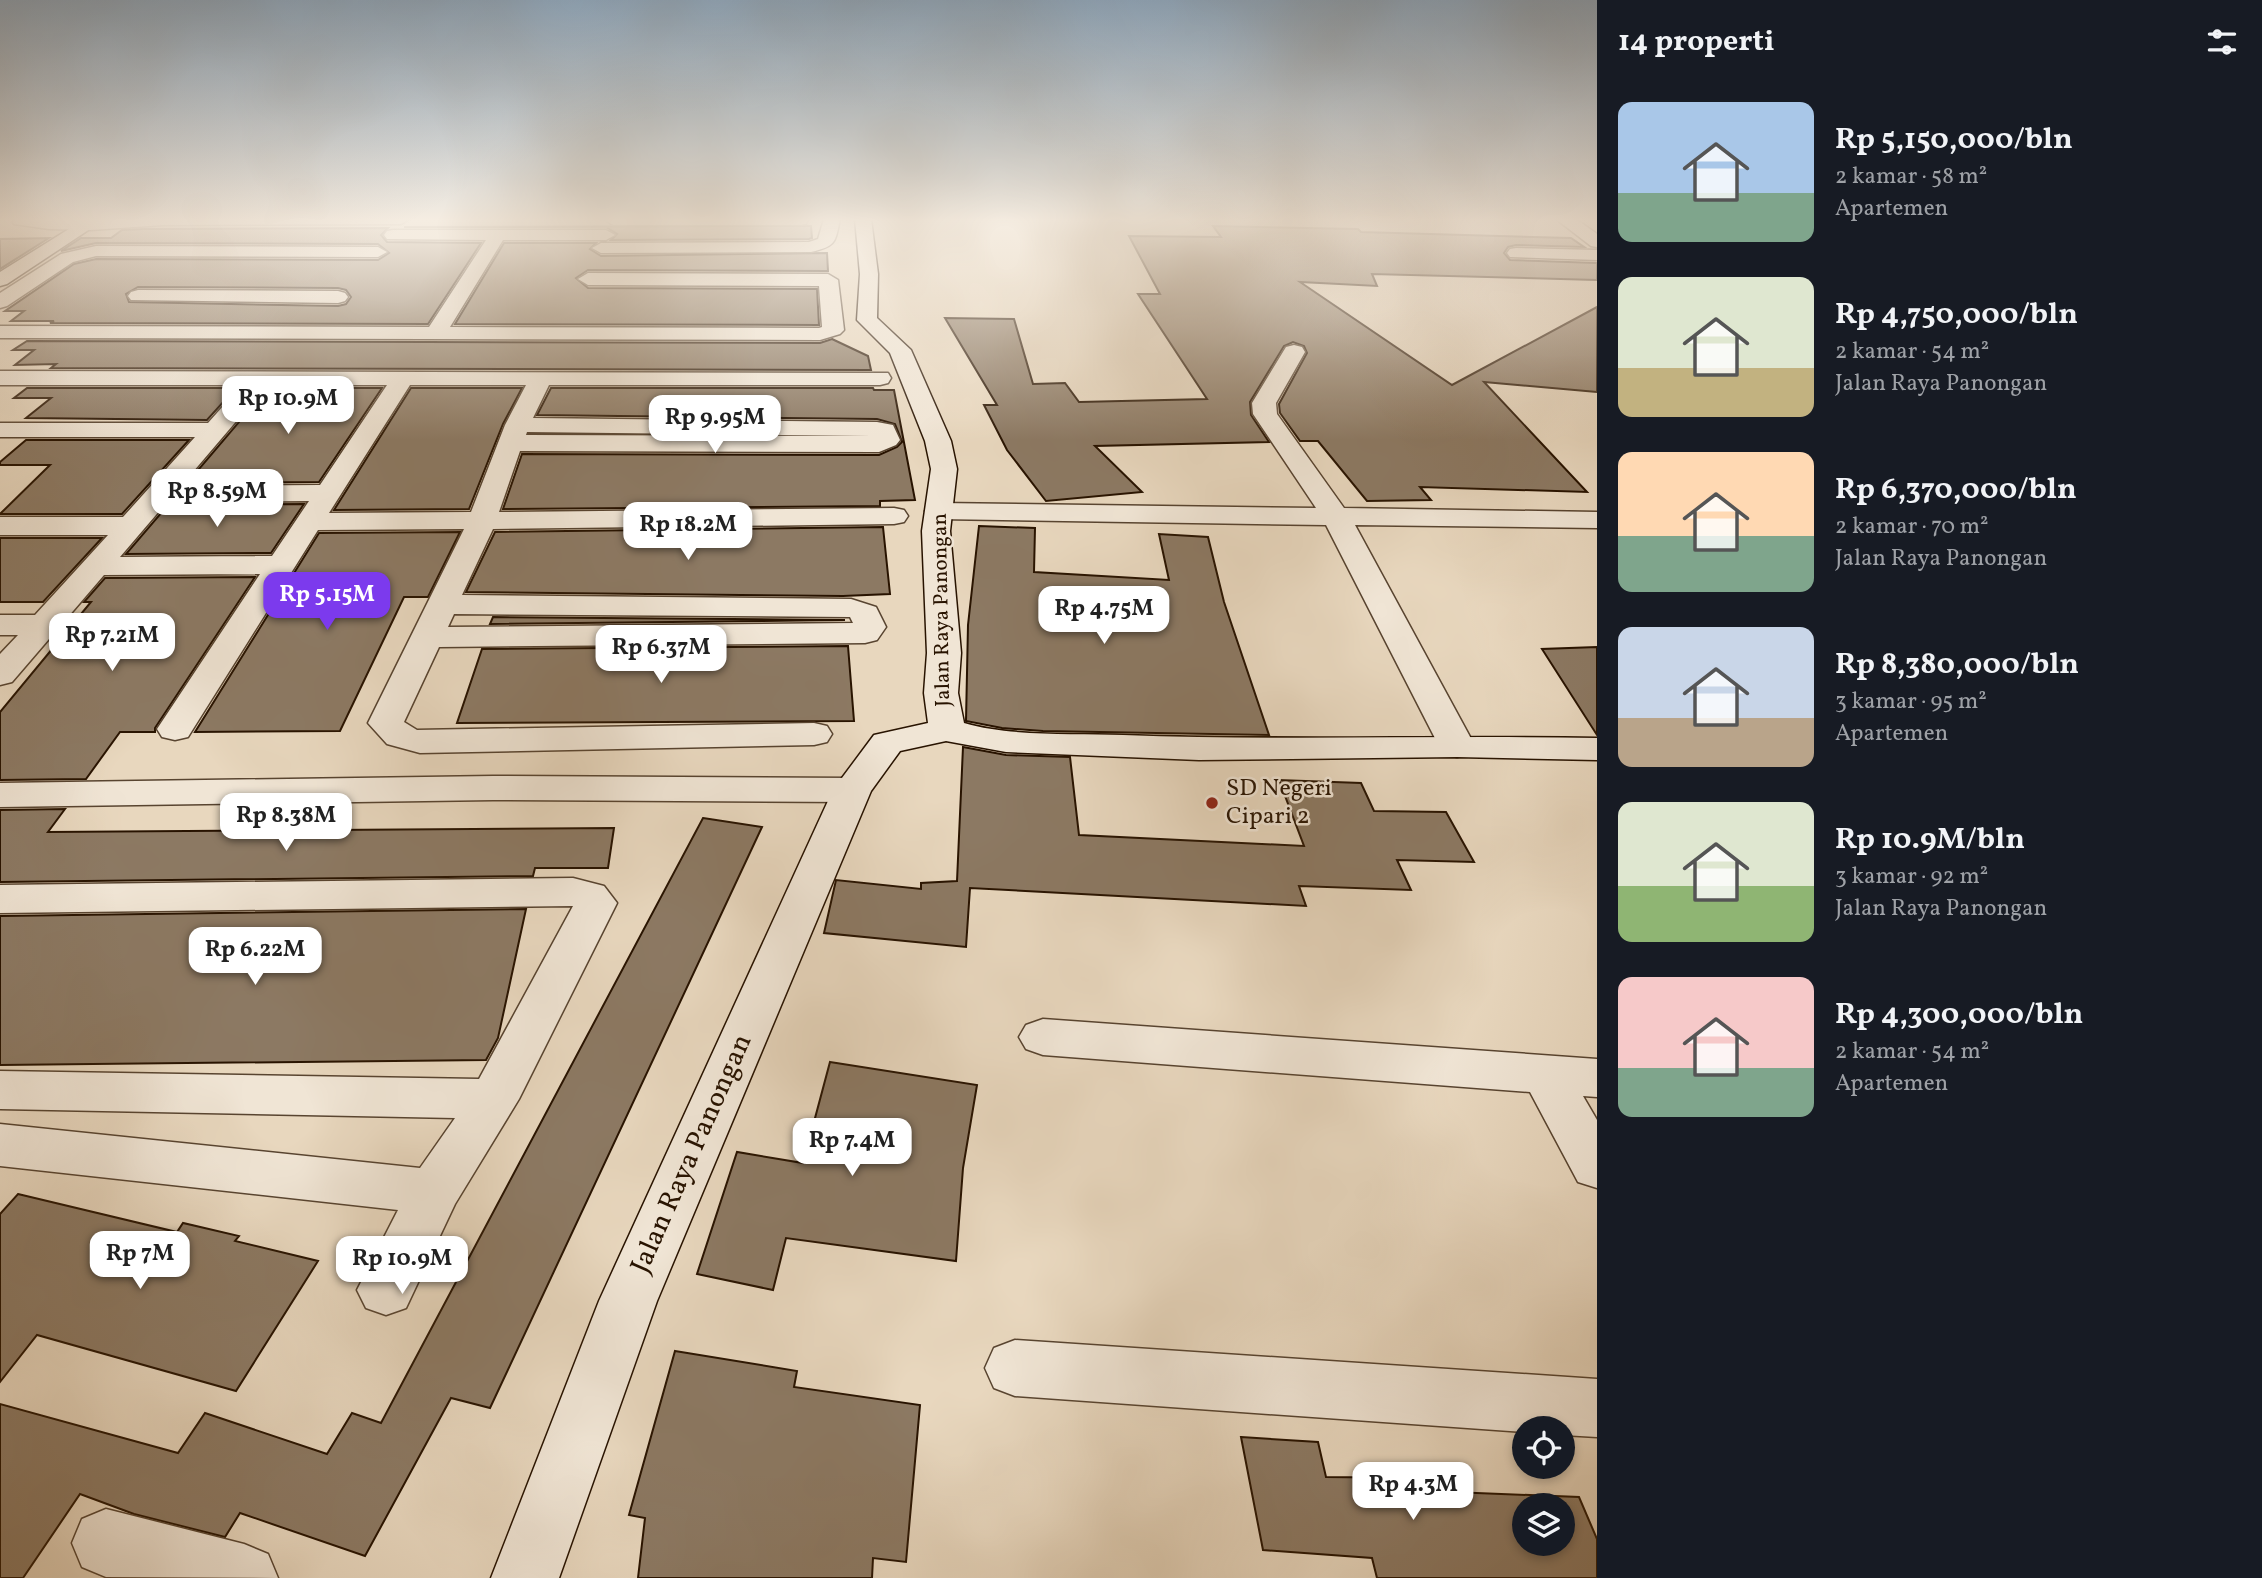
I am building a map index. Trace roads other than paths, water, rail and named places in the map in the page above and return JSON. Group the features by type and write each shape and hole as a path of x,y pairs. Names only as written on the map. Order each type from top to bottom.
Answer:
{"street":[{"path":"198,293 338,297 304,335"},
{"path":"434,335 461,293"},
{"path":"0,332 304,335 820,334 833,330 831,293"},
{"name":"Jalan Raya Panongan","path":"525,1578 628,1301 852,790 887,743 947,730 940,693 944,653 936,531 944,469 938,441 900,350 867,320 868,293"},
{"path":"565,335 575,310"},
{"path":"1294,352 1264,403 1265,414 1336,517 1457,746"},
{"path":"0,378 880,378"},
{"path":"0,675 260,379"},
{"path":"174,729 402,379"},
{"path":"541,379 514,434 482,521 386,723 393,733 402,739 420,742 814,734"},
{"path":"877,429 884,430 887,440 879,444 514,434 877,429"},
{"path":"0,430 208,438"},
{"path":"0,447 208,438"},
{"path":"159,494 328,493"},
{"path":"939,510 1597,520"},
{"path":"307,523 894,516"},
{"path":"0,526 131,526"},
{"path":"96,566 281,565"},
{"path":"428,637 865,633 870,627 870,619 865,612 851,608 444,604"},
{"path":"0,625 44,625"},
{"path":"947,730 1006,741 1199,749 1457,746 1597,749"},
{"path":"0,795 493,788 852,790"},
{"path":"0,899 573,892 589,896 596,903 494,1099 434,1192 386,1290"},
{"path":"1042,1037 1597,1078"},
{"path":"1546,1074 1597,1167"},
{"path":"0,1129 15,1089 494,1099"},
{"path":"0,1145 434,1192"},
{"path":"1015,1368 1597,1408"},
{"path":"106,1543 244,1578"}],"place":[{"name":"SD Negeri Cipari 2","path":"1212,803"}]}
